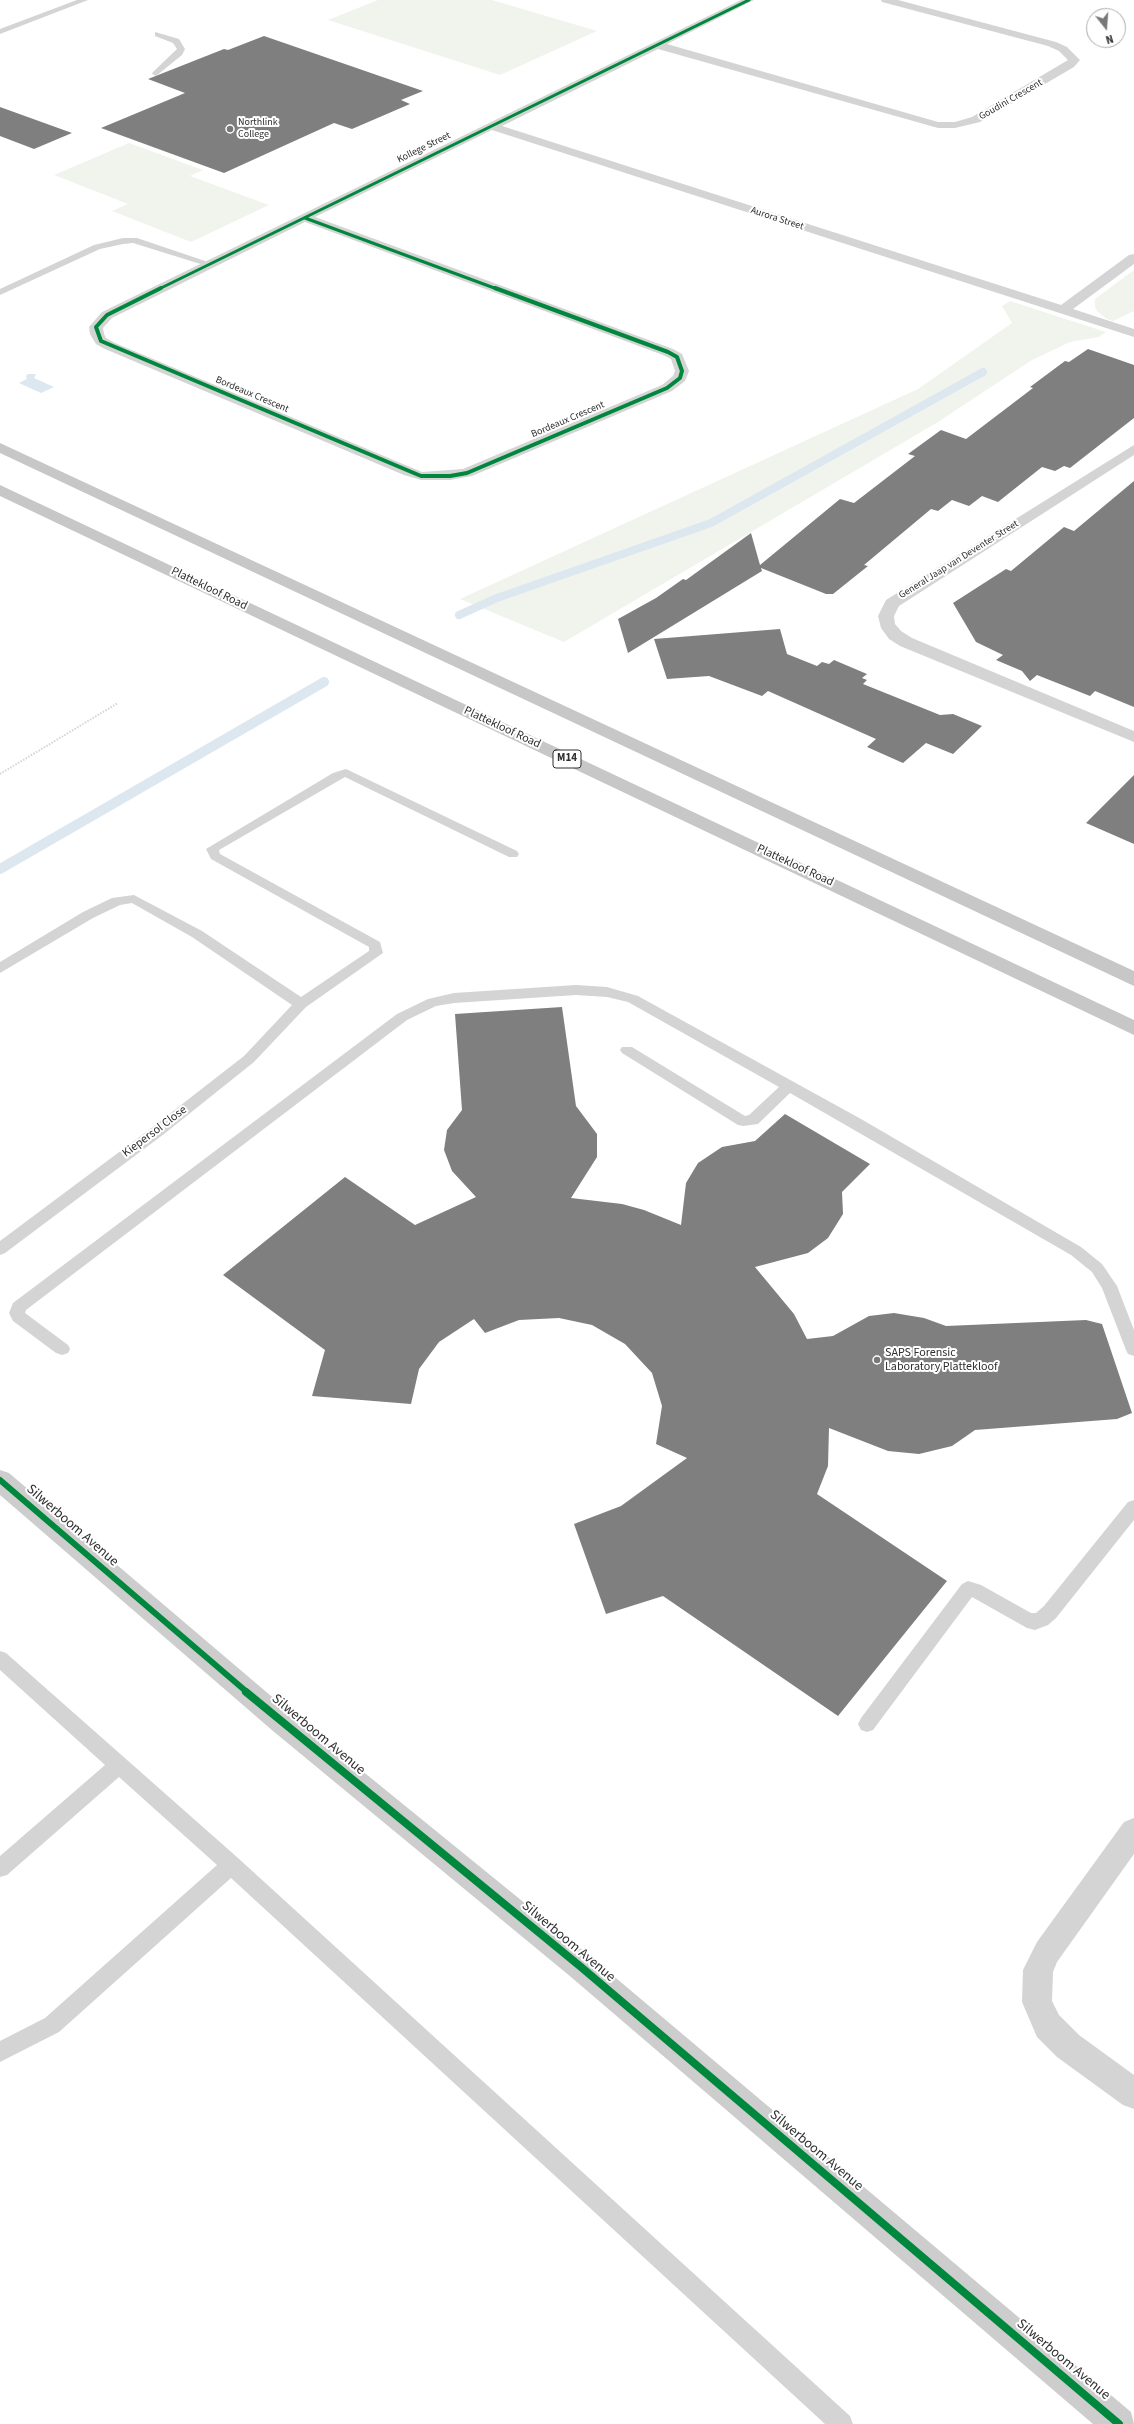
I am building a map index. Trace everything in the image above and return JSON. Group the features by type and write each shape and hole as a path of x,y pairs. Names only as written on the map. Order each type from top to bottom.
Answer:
{"main road":[{"path":"0,447 1134,979"},
{"name":"Plattekloof Road","path":"0,490 1134,1028"}],"street":[{"name":"Kollege Street","path":"107,316 749,0"},
{"name":"Goudini Crescent","path":"657,45 909,118 938,125 955,125 976,120 1070,65 1074,60 1063,49 1052,44 886,0"},
{"name":"Aurora Street","path":"491,126 1134,333"},
{"name":"Bordeaux Crescent","path":"107,316 96,327 97,334 101,341 110,346 421,476 450,476 486,466 667,388 680,378 681,364 677,357 668,352 305,218"},
{"path":"1062,311 1134,258"},
{"name":"General Jaap van Deventer Street","path":"1134,449 892,603 886,616 887,624 895,635 906,642 1134,737"},
{"name":"Silwerboom Avenue","path":"0,1480 282,1722 581,1967 1119,2424"},
{"path":"1134,1831 1047,1952 1038,1970 1037,2002 1048,2026 1068,2046 1134,2094"}],"lane":[{"path":"0,32 84,0"},
{"path":"156,74 179,54 181,48 176,41 158,34"},
{"path":"0,292 97,247 122,241 134,240 210,264"},
{"name":"Kiepersol Close","path":"0,1249 159,1130 249,1059 301,1004 376,953 377,950 375,945 215,856 212,849 337,776 346,773 513,854"},
{"path":"0,968 88,915 117,901 134,899 197,934 301,1004"},
{"path":"62,1349 19,1317 16,1313 19,1307 378,1034 408,1014 433,1002 487,995 576,990 607,992 633,999 789,1086 1076,1251 1097,1268 1109,1286 1134,1350"},
{"path":"627,1050 743,1121 753,1120 789,1086"},
{"path":"867,1724 968,1589 975,1590 1027,1620 1035,1622 1042,1619 1050,1612 1134,1507"},
{"path":"0,1659 231,1865 842,2424"},
{"path":"0,1868 119,1765"},
{"path":"0,2052 52,2025 231,1865"}],"path":[{"path":"0,774 118,703"}],"shaded area":[{"path":"378,0 492,0 597,31 500,75 328,20"},
{"path":"129,143 203,170 190,176 269,205 191,242 112,211 128,204 54,175"},
{"path":"1134,270 1134,311 1113,321 1107,319 1097,311 1095,307 1095,299"},
{"path":"1010,301 1106,332 1099,337 1070,342 1032,360 938,422 564,642 460,599 918,389 1012,323 1002,306"},
{"path":"28,374 36,374 34,378 54,387 41,393 19,383 27,379 26,376"}],"building":[{"path":"264,36 423,91 401,100 410,104 352,129 334,123 224,173 101,128 185,93 148,79 224,49 228,50"},
{"path":"0,107 72,133 34,149 0,136"},
{"path":"1088,349 1134,365 1134,418 1070,468 1064,466 1055,471 1042,467 998,502 982,496 969,506 952,500 938,511 931,509 864,565 868,566 833,594 826,594 761,568 762,571 628,653 618,619 656,598 683,579 686,580 751,533 760,565 840,499 854,503 915,456 908,454 941,430 966,439 1033,388 1030,387 1065,361 1069,362"},
{"path":"1134,481 1134,707 1095,691 1090,696 1037,675 1030,681 1022,671 996,660 1003,655 976,642 953,603 1006,569 1011,571 1064,527 1074,531"},
{"path":"780,629 787,654 817,666 822,662 829,664 834,660 867,674 862,678 867,680 863,684 940,715 953,714 982,726 953,754 926,743 903,763 867,747 876,739 768,691 762,696 709,676 667,679 654,639"},
{"path":"1134,775 1134,844 1086,823"},
{"name":"SAPS Forensic Laboratory Plattekloof","path":"562,1007 576,1106 597,1134 597,1157 571,1198 622,1204 644,1210 681,1225 686,1183 698,1163 722,1147 755,1141 785,1114 870,1164 842,1192 843,1214 828,1238 808,1253 755,1267 794,1314 807,1339 833,1336 869,1316 894,1313 924,1318 946,1326 1086,1320 1102,1324 1132,1413 1117,1419 975,1430 952,1446 919,1454 888,1451 829,1428 828,1466 817,1494 947,1581 838,1716 663,1596 606,1614 574,1524 621,1506 687,1458 656,1444 662,1406 652,1373 625,1344 592,1325 559,1318 519,1320 485,1333 474,1319 439,1342 419,1369 411,1404 312,1396 325,1350 223,1275 345,1177 415,1225 476,1197 452,1171 444,1150 447,1130 462,1110 455,1014"}],"waterway":[{"path":"459,615 497,598 711,523 983,372"},
{"path":"0,869 324,682"}],"cycle path":[{"path":"305,218 668,352 677,357 682,371 680,378 667,388 467,473 450,476 421,476 110,346 101,341 97,334 96,327 107,315 749,0"},
{"path":"0,1480 282,1722 581,1967 1119,2424"}],"place":[{"name":"Northlink College","path":"230,129"},
{"name":"SAPS Forensic Laboratory Plattekloof","path":"877,1360"}]}
